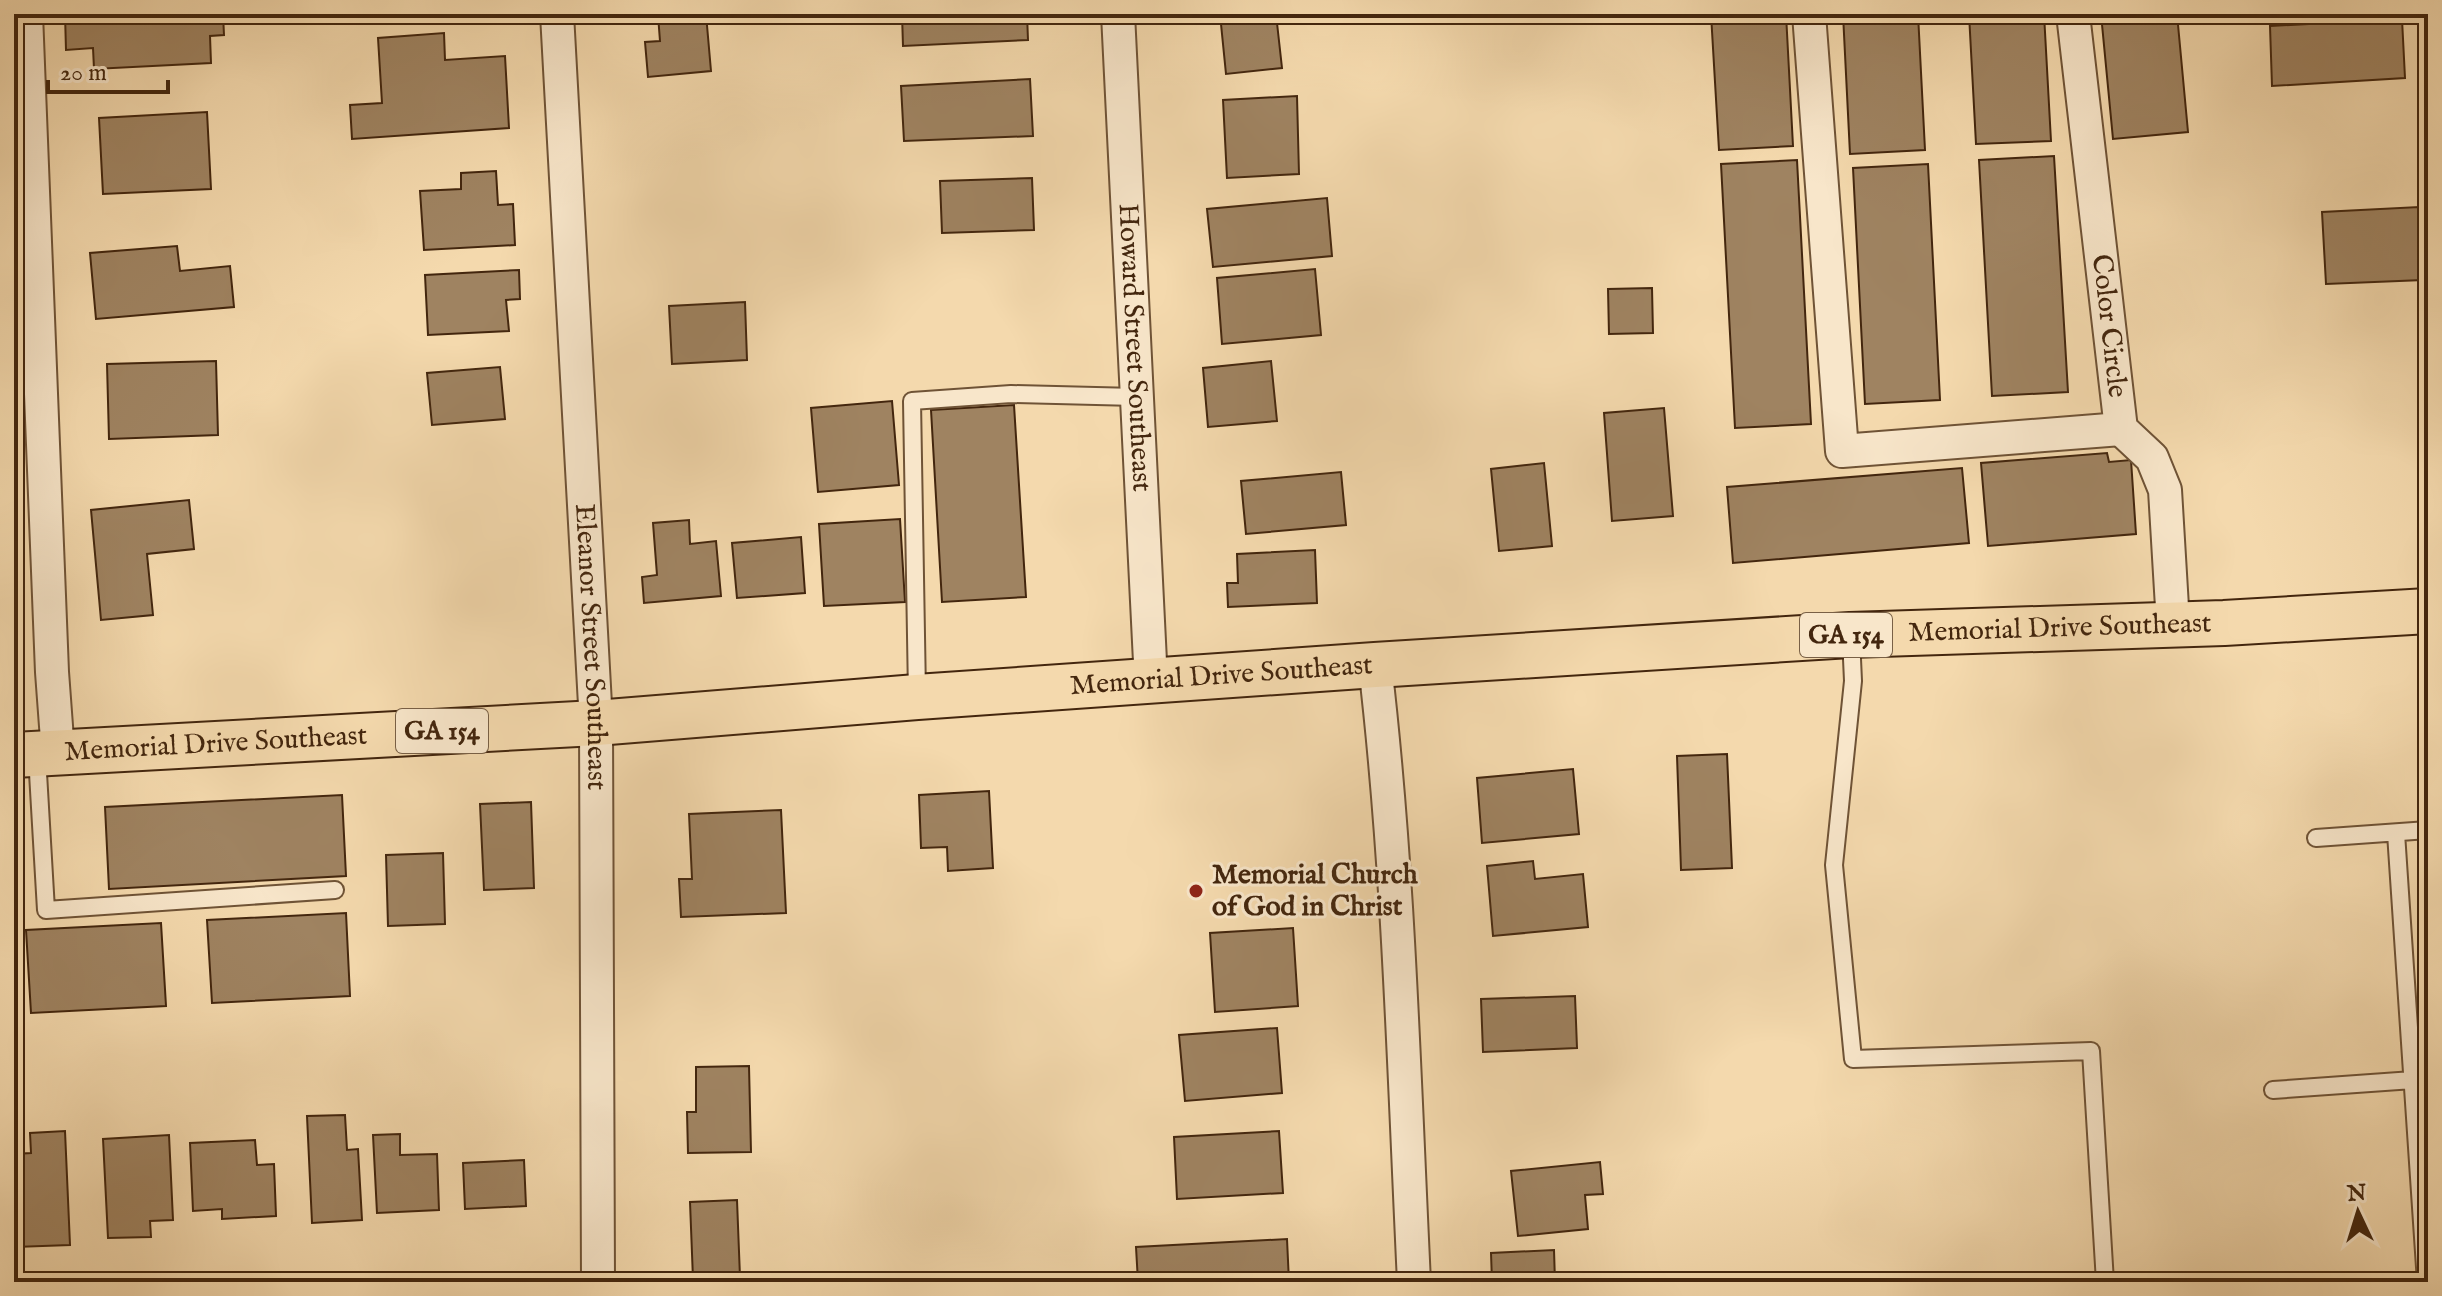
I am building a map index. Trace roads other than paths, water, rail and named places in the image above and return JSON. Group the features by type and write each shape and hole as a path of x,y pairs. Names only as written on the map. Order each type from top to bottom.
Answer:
{"main road":[{"name":"Memorial Drive Southeast","path":"36,754 596,723 917,697 1850,635 2303,619 2428,611"}],"street":[{"path":"26,14 52,672 36,754"},
{"name":"Eleanor Street Southeast","path":"557,14 596,723 598,1282"},
{"name":"Howard Street Southeast","path":"1118,14 1151,682"},
{"path":"1809,14 1842,451 2121,429"},
{"name":"Color Circle","path":"2073,14 2121,429 2152,458 2165,490 2173,624"},
{"path":"1375,665 1399,967 1414,1282"}],"lane":[{"path":"917,697 912,401 1011,394 1136,397"},
{"path":"1850,635 1853,681 1834,865 1853,1059 2091,1051 2105,1282"},
{"path":"36,754 46,910 335,890"},
{"path":"2316,838 2428,830"},
{"path":"2396,833 2417,1071 2426,1282"},
{"path":"2273,1090 2417,1071"}],"place":[{"name":"Memorial Church of God in Christ","path":"1196,891"}]}
